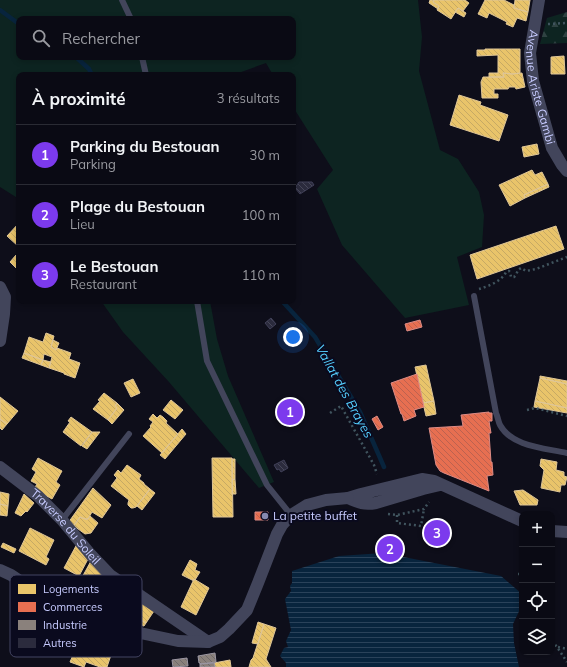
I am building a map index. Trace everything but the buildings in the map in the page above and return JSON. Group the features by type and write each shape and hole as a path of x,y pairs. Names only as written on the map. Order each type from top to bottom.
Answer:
{"street":[{"name":"Avenue Ariste Gambi","path":"539,0 530,53 533,81 552,148 562,165 567,170"},
{"path":"0,287 5,297 0,341"},
{"name":"Traverse du Soleil","path":"0,467 38,496 62,520 111,575"},
{"path":"142,634 178,642 208,642 220,637 247,610 282,525 290,515 307,505 326,500 348,498 422,480 428,480 519,520"},
{"path":"555,531 567,532"},
{"path":"0,570 11,575"},
{"name":"Traverse du Soleil","path":"142,596 208,642"}],"lane":[{"path":"122,0 130,16"},
{"path":"143,60 145,72"},
{"path":"474,296 496,413 500,425 516,440 526,444 567,453"},
{"path":"198,304 207,361 267,485 290,515"},
{"path":"62,520 129,434"}],"path":[{"path":"534,25 567,23"},
{"path":"494,282 502,278 506,272 509,271 511,277 514,277 521,268 526,271 536,269 567,257"},
{"path":"330,413 341,406 374,465 377,474"},
{"path":"527,410 534,408 567,416"},
{"path":"397,515 397,523 422,526 424,509 430,500"},
{"path":"382,514 397,515 424,509"},
{"path":"555,645 567,662"},
{"path":"557,647 567,649"}],"green space":[{"path":"0,0 418,0 422,37 419,71 440,150 458,159 479,192 484,215 482,247 457,257 469,305 405,318 342,245 317,189 333,170 296,112 296,72 271,72 266,63 241,72 16,72 16,197 0,187"},
{"path":"567,12 567,43 540,44 547,18"},
{"path":"103,304 211,304 217,339 228,376 274,482 259,488 169,382 123,332"}],"water":[{"path":"383,553 501,576 519,591 519,611 513,624 514,643 519,667 286,667 286,663 280,656 284,648 288,647 286,641 291,630 285,599 291,591 290,586 292,583 292,571 339,556"}],"waterway":[{"name":"Vallat des Brayes","path":"0,10 16,22"},
{"name":"Vallat des Brayes","path":"79,60 90,72"},
{"name":"Vallat des Brayes","path":"285,304 315,337 360,412 384,467"}],"place":[{"name":"Parking du Bestouan","path":"290,412"},
{"name":"La petite buffet","path":"265,516"},
{"name":"Le Bestouan","path":"437,533"},
{"name":"Plage du Bestouan","path":"390,549"}]}
